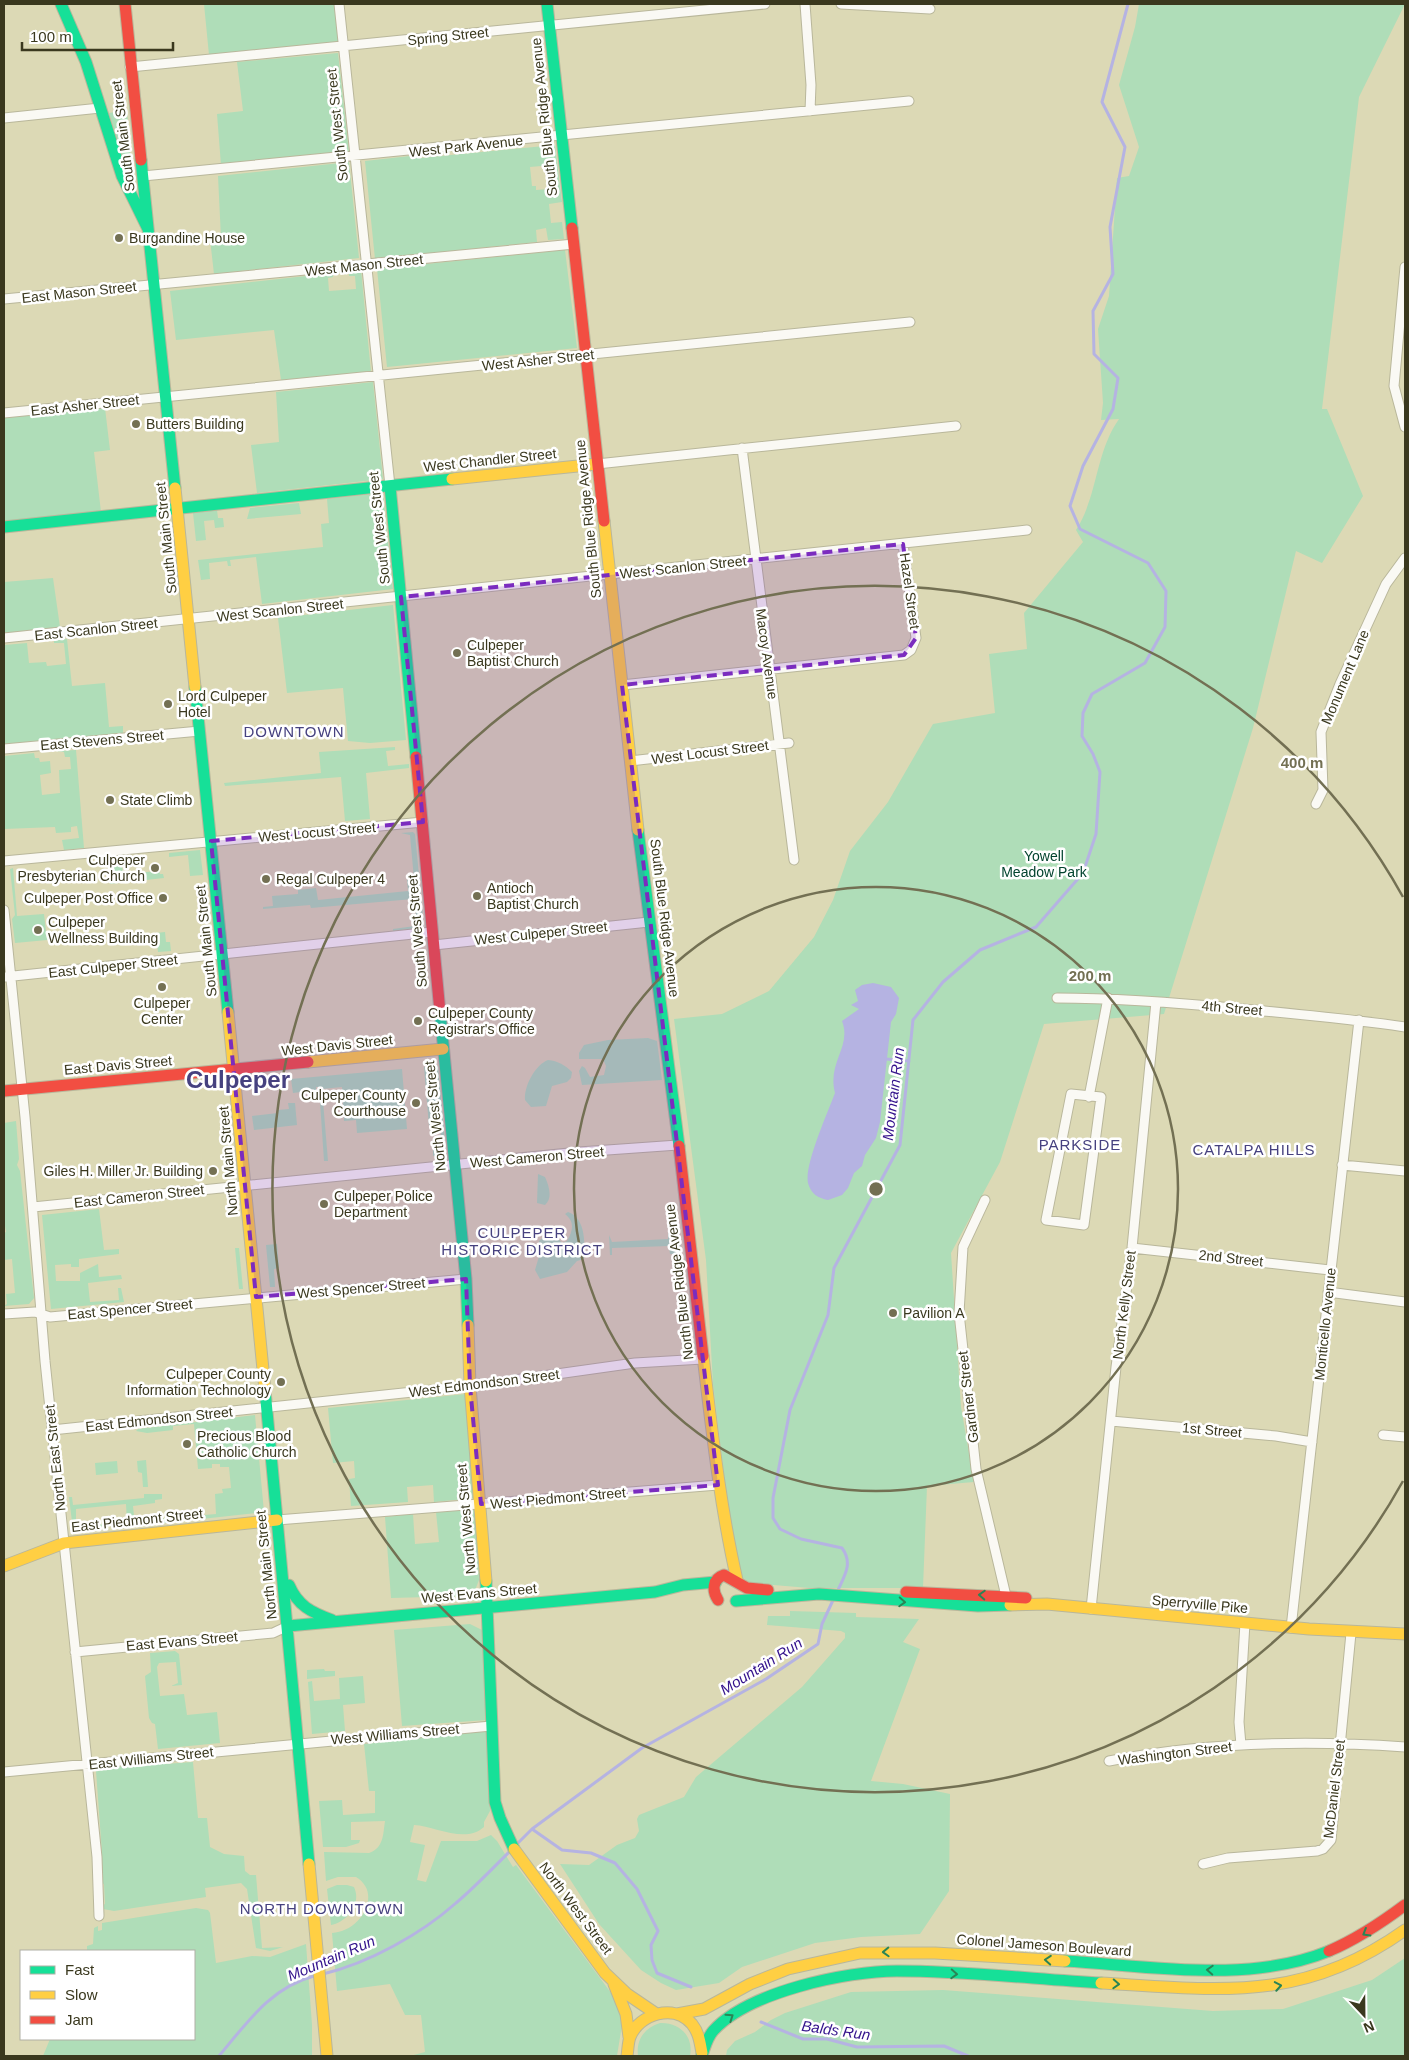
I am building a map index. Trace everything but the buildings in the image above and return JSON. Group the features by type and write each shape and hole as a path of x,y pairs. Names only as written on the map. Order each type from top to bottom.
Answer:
{"main road":[{"path":"62,4 82,51 117,166 128,194 148,230"},
{"name":"South Main Street","path":"124,4 155,285 235,1070"},
{"name":"South Blue Ridge Avenue","path":"547,4 630,761 664,1031"},
{"name":"West Chandler Street","path":"4,527 597,464"},
{"name":"South West Street","path":"390,486 443,1049"},
{"name":"North Blue Ridge Avenue","path":"664,1031 718,1485 725,1530 738,1581"},
{"name":"West Davis Street","path":"235,1070 443,1049"},
{"name":"North West Street","path":"443,1049 466,1279 470,1386 488,1607 490,1726 494,1802 507,1838 522,1861 612,1981 634,2000 655,2013"},
{"name":"East Davis Street","path":"4,1091 235,1070"},
{"name":"North Main Street","path":"235,1070 265,1408 282,1562 327,2056"},
{"name":"East Piedmont Street","path":"4,1566 64,1543 277,1520"},
{"name":"North Blue Ridge Avenue","path":"719,1580 725,1530"},
{"path":"282,1562 297,1604 309,1611 336,1621"},
{"path":"731,1576 738,1581 741,1592 736,1600 727,1604 718,1600 714,1593 719,1580 731,1576"},
{"name":"West Evans Street","path":"673,1590 680,1586 701,1586 719,1580"},
{"name":"Sperryville Pike","path":"738,1581 750,1588 789,1595"},
{"name":"West Evans Street","path":"288,1626 673,1590 703,1594 718,1600"},
{"name":"Sperryville Pike","path":"854,1596 862,1591 1006,1596 1030,1598 1047,1604"},
{"name":"Sperryville Pike","path":"736,1600 789,1595 854,1596 864,1599 978,1606 1047,1604 1291,1628 1405,1634"},
{"name":"Sperryville Pike","path":"1351,1632 1405,1643"},
{"name":"Colonel Jameson Boulevard","path":"655,2013 677,2014 704,2009 750,1984 788,1969 860,1954 935,1952 1211,1970 1264,1969 1314,1957 1348,1943 1380,1924 1405,1904"},
{"path":"702,2056 713,2030 737,2013 789,1990 853,1975 896,1971 1212,1990 1249,1990 1302,1981 1334,1971 1368,1955 1405,1930"},
{"name":"North West Street","path":"612,1981 626,2014 626,2049"},
{"path":"626,2049 635,2026 644,2018 655,2013"},
{"path":"677,2014 694,2026 699,2035 702,2056"},
{"path":"322,2056 324,2030"}],"street":[{"name":"South West Street","path":"338,4 390,486"},
{"name":"Spring Street","path":"130,67 765,4"},
{"path":"805,4 811,85 810,111"},
{"path":"841,4 930,9"},
{"name":"West Park Avenue","path":"143,176 356,157 909,101"},
{"path":"4,118 100,108"},
{"name":"West Mason Street","path":"155,285 574,244"},
{"path":"1405,267 1394,386 1405,427"},
{"name":"East Mason Street","path":"4,299 155,285"},
{"name":"West Asher Street","path":"166,396 910,322"},
{"name":"East Asher Street","path":"4,413 166,396"},
{"name":"West Chandler Street","path":"597,464 956,426"},
{"name":"Macoy Avenue","path":"742,448 769,669 784,744 794,860"},
{"name":"West Scanlon Street","path":"189,620 1028,530"},
{"name":"Hazel Street","path":"769,669 896,657 904,655 910,650 916,638 903,544"},
{"name":"Monument Lane","path":"1316,804 1323,790 1321,732 1386,584 1405,558"},
{"name":"East Scanlon Street","path":"4,638 189,620"},
{"path":"622,685 769,669"},
{"name":"East Stevens Street","path":"4,749 200,731"},
{"name":"West Locust Street","path":"630,761 784,744"},
{"name":"West Locust Street","path":"4,861 423,822"},
{"name":"North East Street","path":"4,910 7,977 22,1089 52,1430 97,1857 98,1916"},
{"name":"West Culpeper Street","path":"434,944 649,922"},
{"path":"223,953 432,932"},
{"name":"East Culpeper Street","path":"7,977 223,953"},
{"name":"4th Street","path":"1057,998 1108,998 1359,1020 1405,1027"},
{"path":"1089,1097 1108,998"},
{"name":"North Kelly Street","path":"1091,1609 1132,1248 1156,1002"},
{"name":"Monticello Avenue","path":"1291,1628 1359,1020"},
{"path":"1071,1094 1089,1097 1101,1097 1084,1225 1046,1220 1071,1094"},
{"name":"West Cameron Street","path":"246,1186 456,1164 678,1144"},
{"path":"1342,1165 1405,1171"},
{"name":"East Cameron Street","path":"33,1207 246,1186"},
{"name":"Gardner Street","path":"985,1200 963,1247 959,1313 976,1469 1006,1596"},
{"name":"2nd Street","path":"1132,1248 1330,1270"},
{"name":"West Spencer Street","path":"256,1297 466,1279"},
{"path":"1328,1292 1405,1302"},
{"name":"East Spencer Street","path":"4,1314 35,1312 50,1317 256,1297"},
{"name":"West Edmondson Street","path":"265,1408 470,1386 635,1363 703,1358"},
{"name":"East Edmondson Street","path":"52,1430 265,1408"},
{"name":"1st Street","path":"1111,1420 1276,1436 1312,1442"},
{"path":"1383,1435 1405,1437"},
{"name":"West Piedmont Street","path":"277,1520 718,1485"},
{"name":"Washington Street","path":"1241,1745 1240,1714 1245,1624"},
{"name":"East Evans Street","path":"75,1652 273,1632 288,1626"},
{"name":"McDaniel Street","path":"1203,1864 1228,1858 1317,1851 1331,1840 1351,1632"},
{"name":"West Williams Street","path":"299,1743 490,1726"},
{"name":"East Williams Street","path":"4,1772 299,1743"},
{"name":"Washington Street","path":"1109,1761 1241,1745 1340,1743 1405,1747"}],"highlighted area":[{"path":"903,544 916,638 904,655 622,685 718,1485 481,1504 470,1386 466,1279 256,1297 211,841 423,822 401,597"}],"green space":[{"path":"204,4 335,4 339,42 209,55"},
{"name":"Yowell Meadow Park","path":"1139,4 1405,4 1359,97 1322,409 1327,409 1363,496 1322,563 1296,551 1253,728 1164,1014 1044,1024 1000,1162 951,1253 961,1407 974,1482 927,1486 923,1588 809,1588 751,1583 736,1573 713,1384 706,1260 674,1019 722,1014 769,991 814,937 833,900 850,851 888,802 933,724 995,713 989,654 1027,649 1024,613 1083,542 1076,530 1089,503 1105,446 1119,419 1101,420 1103,403 1098,329 1109,296 1117,178 1129,176 1139,147 1119,85 1135,27"},
{"path":"338,53 349,152 221,165 217,114 243,111 237,62"},
{"path":"127,110 131,165 125,166 109,113"},
{"path":"555,145 562,202 549,204 551,223 562,222 564,239 548,240 546,228 536,230 537,242 375,259 365,161 419,155 420,158","holes":["553,165 555,185 549,185 549,189 536,190 536,186 532,186 530,167"]},
{"path":"349,162 359,258 214,274 210,239 221,238 218,176"},
{"path":"565,250 577,348 387,367 377,269"},
{"path":"361,270 371,372 281,380 274,330 176,340 170,291 333,273 333,277 328,278 329,291 356,289 355,276 349,276 349,271"},
{"path":"373,382 383,479 257,493 251,445 279,442 276,392"},
{"path":"105,408 110,450 94,452 101,512 4,522 4,418"},
{"path":"383,493 393,589 262,604 256,557 230,560 231,566 228,566 227,561 209,563 210,579 201,580 198,560 323,547 321,524 329,523 327,499"},
{"path":"299,503 301,514 247,519 250,508"},
{"path":"217,510 218,518 223,518 224,527 215,528 214,520 204,521 206,540 196,541 193,513"},
{"path":"53,578 60,627 4,633 4,582"},
{"path":"393,605 406,740 370,743 348,741 343,688 287,693 278,618"},
{"path":"67,639 72,686 105,683 109,727 123,726 123,733 4,744 4,645 27,643 29,663 46,662 47,666 66,664 64,643 54,643 54,640"},
{"path":"395,747 395,750 386,751 388,766 409,764 409,768 366,773 370,819 345,821 341,777 225,786 224,783 321,773 319,752"},
{"path":"76,750 84,848 64,850 62,840 79,838 77,826 71,827 71,832 56,833 55,827 4,829 4,756 34,753 35,758 39,758 40,762 50,761 51,773 40,775 42,795 60,793 59,770 71,769 70,757 65,757 64,752 56,751"},
{"path":"413,832 415,834 424,927 393,931 393,929 415,926 416,908 413,899 311,908 310,905 263,909 263,907 273,906 272,896 298,894 298,890 316,888 318,900 408,891 407,880 414,879 410,835 401,833"},
{"path":"200,850 203,875 190,876 188,855 169,857 169,853"},
{"path":"121,859 123,874 159,871 160,874 163,874 164,878 110,884 107,860"},
{"path":"13,868 17,916 44,914 47,940 15,943 12,919 15,915 10,869"},
{"path":"165,932 166,942 170,942 171,951 158,952 156,933"},
{"path":"648,1038 657,1041 662,1080 582,1085 579,1071 582,1066 590,1077 604,1075 606,1066 603,1059 579,1059 579,1053 584,1045 608,1040"},
{"path":"548,1060 558,1062 567,1067 572,1072 571,1078 567,1082 552,1086 546,1106 531,1107 525,1100 528,1083 539,1066"},
{"path":"438,1066 446,1153 433,1156 433,1149 442,1148 440,1126 429,1126 424,1067"},
{"path":"402,1069 407,1129 357,1133 356,1120 344,1121 342,1087 322,1089 328,1161 324,1161 319,1087 316,1087 316,1090 293,1093 291,1079"},
{"path":"288,1103 295,1103 297,1125 254,1130 252,1116 278,1113 278,1110 289,1109"},
{"path":"16,1121 19,1159 17,1165 20,1171 34,1298 29,1304 4,1306 7,1304 6,1294 15,1293 12,1259 4,1260 4,1233 6,1232 4,1220 4,1123"},
{"path":"538,1174 545,1177 549,1188 550,1195 545,1205 537,1203"},
{"path":"99,1209 104,1250 119,1249 119,1254 79,1259 79,1267 71,1267 71,1264 55,1265 56,1281 80,1281 80,1273 98,1264 99,1277 121,1275 122,1279 88,1283 90,1302 119,1300 118,1288 121,1288 124,1302 51,1309 42,1215"},
{"path":"568,1212 574,1215 581,1226 584,1239 584,1259 577,1261 567,1272 540,1279 535,1270 540,1253 539,1241 548,1233 554,1234 562,1243 567,1241 572,1226 572,1223 565,1214"},
{"path":"676,1232 679,1236 681,1251 677,1254 670,1254 669,1246 612,1248 612,1255 610,1255 609,1235 612,1242 668,1239 668,1233"},
{"path":"277,1244 279,1268 274,1269 275,1287 270,1287 266,1245"},
{"path":"235,1248 239,1248 243,1289 239,1289"},
{"path":"466,1394 475,1498 434,1502 433,1485 407,1487 408,1502 351,1506 349,1479 355,1478 354,1461 333,1463 328,1408"},
{"path":"255,1415 264,1512 147,1525 147,1520 216,1514 215,1494 223,1493 222,1489 231,1488 229,1467 220,1467 220,1464 212,1464 212,1468 198,1469 194,1424 173,1426 173,1430 147,1433 136,1431 138,1429"},
{"path":"146,1460 148,1487 143,1487 142,1473 138,1472 137,1461"},
{"path":"117,1461 118,1473 96,1475 95,1463"},
{"path":"144,1494 162,1494 162,1499 155,1500 155,1503 133,1506 135,1526 128,1527 126,1504 76,1509 76,1527 115,1523 117,1525 73,1530 69,1497 72,1497 73,1505 144,1498"},
{"path":"475,1509 479,1580 474,1593 467,1596 391,1598 385,1517 413,1514 415,1544 439,1542 436,1512"},
{"path":"790,1611 856,1613 856,1617 919,1619 903,1642 920,1649 871,1781 903,1784 950,1794 949,1891 920,1934 861,1937 815,1943 742,1967 719,1983 676,1990 641,1970 599,1924 560,1864 589,1865 617,1845 635,1838 639,1831 637,1819 639,1815 684,1797 696,1777 802,1687 845,1638 845,1633 841,1631 767,1625 768,1616 790,1616"},
{"path":"470,1624 482,1630 487,1720 402,1726 394,1630"},
{"path":"175,1651 179,1654 182,1685 171,1686 178,1683 176,1662 159,1663 157,1667 160,1696 184,1694 187,1715 217,1712 220,1743 158,1749 155,1724 149,1718 145,1676 151,1672 150,1653"},
{"path":"324,1669 325,1671 335,1671 335,1676 307,1679 307,1670"},
{"path":"363,1676 365,1703 343,1705 345,1731 312,1734 308,1682 312,1681 314,1701 340,1699 339,1678"},
{"path":"484,1731 487,1733 490,1811 484,1822 484,1827 476,1832 459,1834 414,1825 410,1842 425,1845 417,1880 426,1882 441,1841 477,1841 491,1835 497,1841 513,1867 516,1865 617,2001 622,2025 617,2056 410,2056 425,2052 421,2015 405,2015 390,1984 337,1991 332,1933 352,1926 359,1919 365,1911 368,1892 364,1884 356,1877 338,1877 326,1881 324,1852 369,1853 374,1851 382,1840 385,1821 351,1822 351,1840 360,1840 359,1843 346,1847 323,1847 319,1801 342,1800 343,1815 375,1813 375,1791 369,1791 364,1744"},
{"path":"165,1762 165,1764 193,1762 198,1818 207,1818 210,1847 224,1854 244,1856 245,1871 250,1875 256,1875 262,1948 283,1947 270,1951 256,1948 247,1889 241,1883 205,1888 206,1897 114,1911 103,1909 105,1904 104,1884 100,1883 102,1853 96,1771"},
{"path":"337,1885 354,1887 356,1900 352,1911 347,1916 331,1925 327,1889"},
{"path":"196,1908 208,1910 210,1913 216,1963 252,1956 270,1957 306,1944 312,2025 312,2056 43,2056 50,2040 195,2040 195,1950 87,1950 87,1946 93,1944 94,1928 98,1926 98,1931 102,1930 102,1923"},
{"path":"1405,1958 1405,2056 726,2056 727,2050 735,2041 755,2032 771,2020 785,2013 851,1992 943,1990 1213,2011 1283,2009 1372,1980"},
{"path":"660,2023 673,2025 684,2032 690,2042 690,2056 638,2056 638,2045 642,2035 654,2025"}],"water":[{"path":"873,983 891,987 899,998 896,1014 891,1022 880,1122 876,1138 865,1155 862,1166 854,1173 848,1188 842,1195 828,1200 815,1195 809,1187 808,1175 810,1164 817,1138 835,1093 834,1072 844,1039 842,1021 859,1009 851,1005 858,1001 855,990 862,985"}],"waterway":[{"name":"Mountain Run","path":"838,1590 847,1569 847,1559 842,1548 801,1539 780,1529 773,1518 773,1498 790,1410 828,1315 834,1268 900,1145 913,1020 943,982 980,950 1036,927 1083,873 1096,834 1100,772 1093,754 1082,736 1083,713 1092,694 1145,663 1165,627 1166,591 1148,563 1080,529 1070,506 1083,466 1113,409 1118,378 1094,354 1093,311 1113,274 1110,227 1125,147 1102,102 1128,4"},
{"path":"886,1059 909,1061"},
{"name":"Mountain Run","path":"515,1846 532,1829 642,1748 766,1679 818,1644 822,1624 834,1598"},
{"name":"Balds Run","path":"532,1829 562,1850 591,1853 615,1863 637,1889 658,1931 651,1945 652,1960 657,1973 691,1987"},
{"name":"Mountain Run","path":"323,1974 376,1955 427,1926 463,1897 511,1850"},
{"name":"Mountain Run","path":"219,2056 272,1998 299,1981 314,1976"},
{"name":"Balds Run","path":"761,2022 803,2039 827,2039 857,2047 944,2046 968,2056"}],"traffic: fast":[{"path":"61,4 86,62 122,176 148,229"},
{"path":"547,4 572,228"},
{"path":"141,160 175,488"},
{"path":"4,527 452,479"},
{"path":"390,486 416,757"},
{"path":"195,687 228,1012"},
{"path":"638,830 679,1146"},
{"path":"440,1012 466,1279 468,1325"},
{"path":"265,1390 309,1864"},
{"path":"486,1581 495,1802 514,1849"},
{"path":"288,1626 655,1592 683,1585 716,1582"},
{"path":"289,1585 301,1603 332,1620"},
{"path":"736,1601 819,1594 978,1606 1010,1605"},
{"path":"1065,1961 1165,1969 1233,1970 1266,1967 1298,1961 1329,1951"},
{"path":"702,2055 713,2031 729,2017 749,2005 799,1986 852,1975 876,1972 923,1971 1101,1983"}],"traffic: slow":[{"path":"452,479 597,464"},
{"path":"175,488 195,687"},
{"path":"604,521 638,830"},
{"path":"228,1012 265,1390"},
{"path":"308,1062 443,1049"},
{"path":"468,1325 470,1386 486,1581"},
{"path":"703,1356 721,1496 737,1580"},
{"path":"4,1566 64,1543 277,1520"},
{"path":"1010,1605 1047,1604 1309,1629 1405,1634"},
{"path":"514,1849 605,1973 627,1994 655,2013"},
{"path":"309,1864 327,2056"},
{"path":"1101,1983 1222,1989 1295,1981 1331,1970 1367,1954 1405,1930"},
{"path":"677,2014 704,2009 750,1984 788,1969 860,1953 935,1953 1065,1961"},
{"path":"614,1984 626,2014 629,2037"},
{"path":"627,2056 629,2039 641,2022 649,2017 667,2013 676,2014 692,2024 698,2034 702,2053"}],"traffic: jam":[{"path":"125,4 141,160"},
{"path":"572,228 604,521"},
{"path":"416,757 440,1012"},
{"path":"4,1091 308,1062"},
{"path":"679,1146 703,1356"},
{"path":"718,1600 714,1586 717,1579 724,1575 747,1588 768,1590"},
{"path":"906,1592 1026,1598"},
{"path":"1329,1951 1368,1930 1405,1905"}],"place":[{"name":"Burgandine House","path":"119,238"},
{"name":"Butters Building","path":"136,424"},
{"name":"Culpeper Baptist Church","path":"457,653"},
{"name":"Lord Culpeper Hotel","path":"168,704"},
{"name":"State Climb","path":"110,800"},
{"name":"Culpeper Presbyterian Church","path":"155,868"},
{"name":"Regal Culpeper 4","path":"266,879"},
{"name":"Antioch Baptist Church","path":"477,896"},
{"name":"Culpeper Post Office","path":"163,898"},
{"name":"Culpeper Wellness Building","path":"38,930"},
{"name":"Culpeper Center","path":"162,987"},
{"name":"Culpeper County Registrar's Office","path":"418,1021"},
{"name":"Culpeper County Courthouse","path":"416,1103"},
{"name":"Giles H. Miller Jr. Building","path":"213,1171"},
{"name":"Culpeper Police Department","path":"324,1204"},
{"name":"Pavilion A","path":"893,1313"},
{"name":"Culpeper County Information Technology","path":"281,1382"},
{"name":"Precious Blood Catholic Church","path":"187,1444"}],"district":[{"name":"DOWNTOWN","path":"294,731"},
{"name":"Culpeper","path":"238,1079"},
{"name":"PARKSIDE","path":"1080,1144"},
{"name":"CATALPA HILLS","path":"1254,1149"},
{"name":"CULPEPER HISTORIC DISTRICT","path":"522,1240"},
{"name":"NORTH DOWNTOWN","path":"322,1908"}]}
